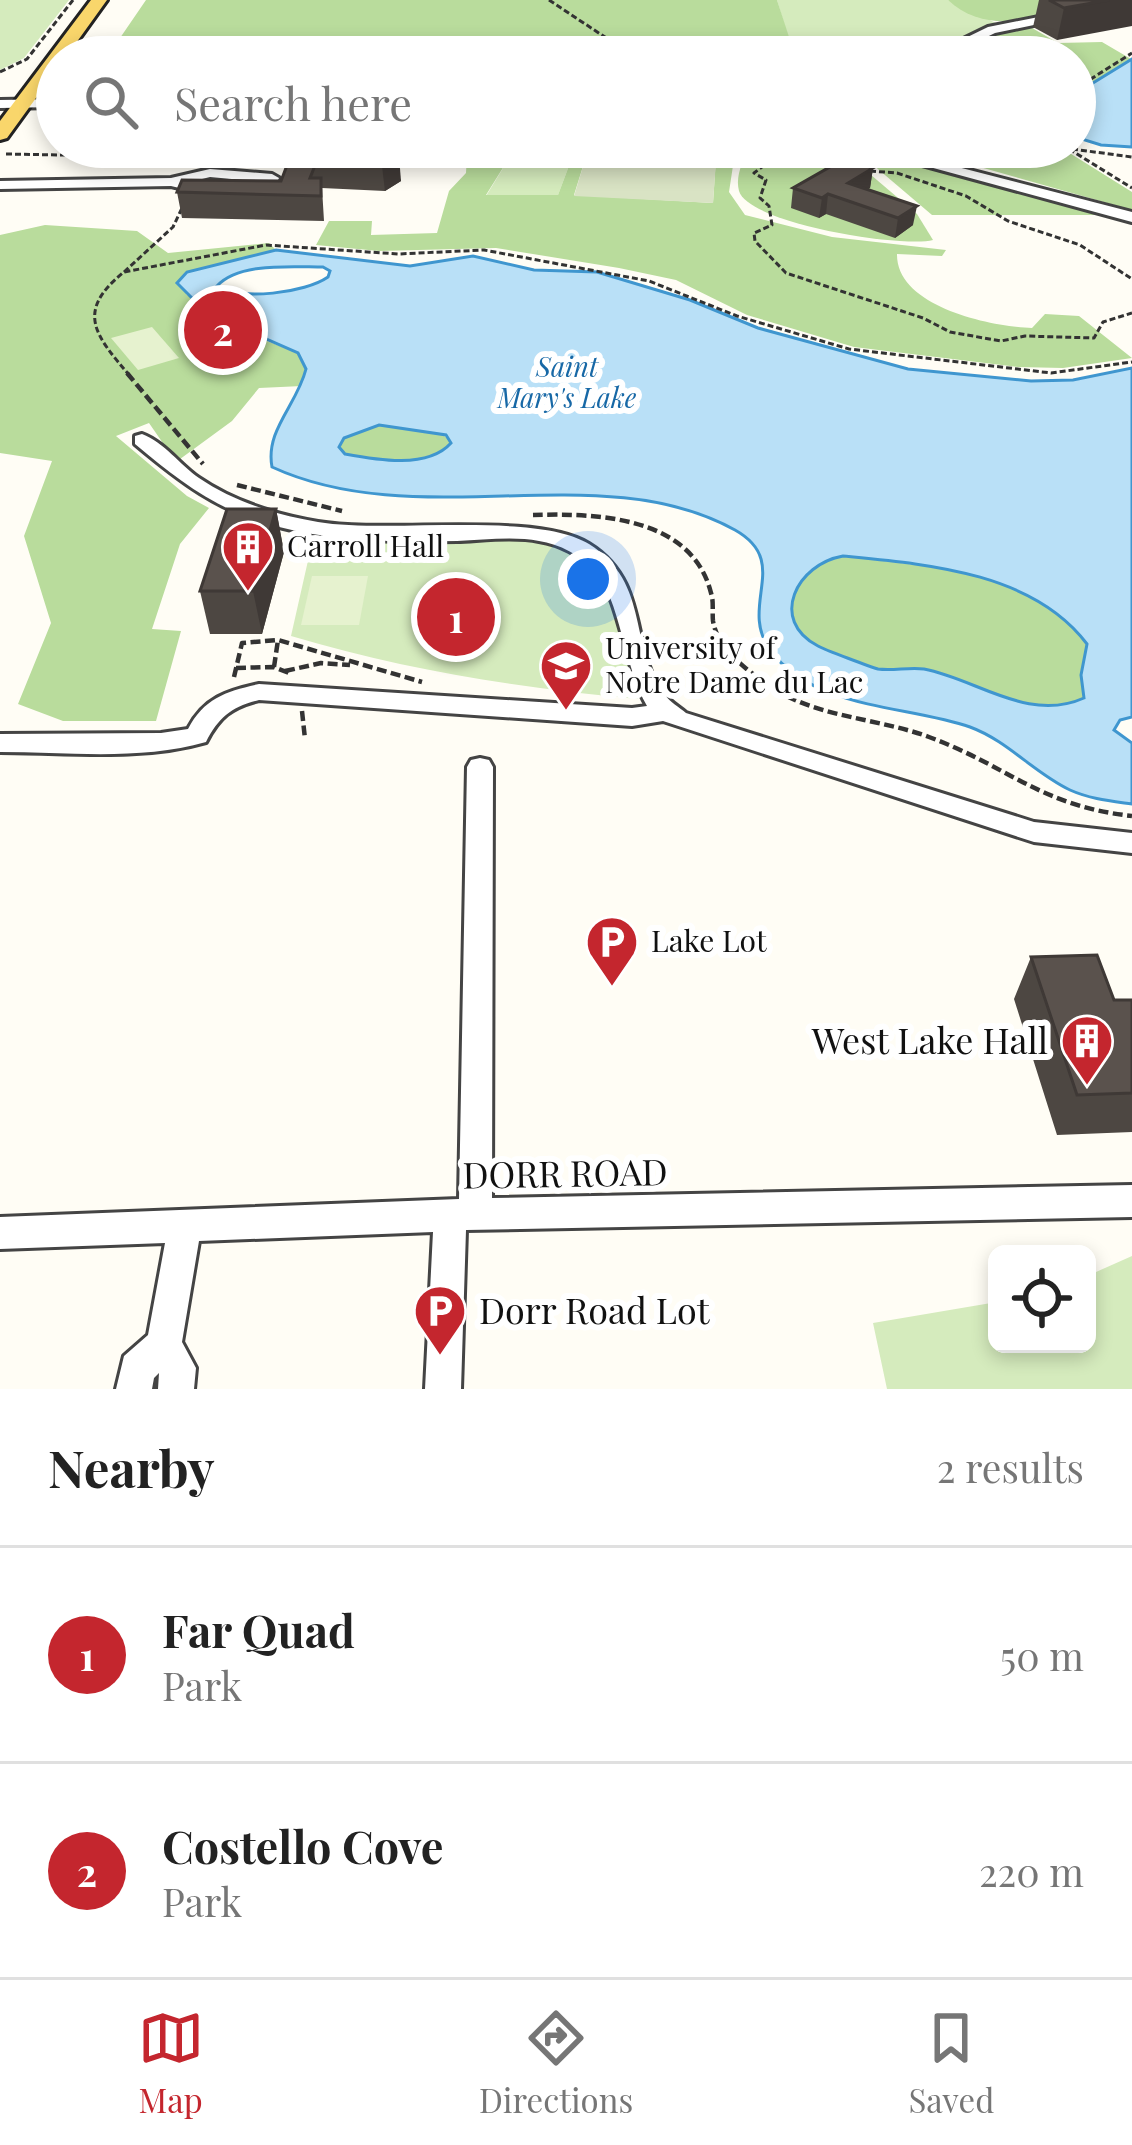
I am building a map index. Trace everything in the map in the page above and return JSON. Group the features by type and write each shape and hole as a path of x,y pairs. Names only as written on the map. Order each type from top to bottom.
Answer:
{"main road":[{"path":"72,36 99,0"},
{"path":"3,144 36,85"}],"street":[{"path":"978,36 1068,15 1089,0"},
{"path":"0,104 36,103"},
{"path":"944,168 1132,217"},
{"path":"0,175 171,182 210,173 272,178 253,190 202,190 171,182"},
{"path":"0,185 67,186 82,181"},
{"path":"142,440 195,485 282,521 350,533 541,534 571,542 614,580 648,691 664,712"},
{"path":"0,743 161,742 196,736 204,716 229,700 280,692 632,717 664,712 1034,832 1132,843"},
{"path":"443,1389 462,1215 480,767"},
{"name":"DORR ROAD","path":"0,1232 462,1215 1132,1201"},
{"path":"134,1389 137,1369 164,1345 184,1228"},
{"path":"164,1345 178,1368 176,1389"}],"path":[{"path":"45,36 73,0"},
{"path":"549,0 603,36"},
{"path":"0,72 27,59 36,47"},
{"path":"1096,75 1132,52"},
{"path":"3,144 36,147"},
{"path":"1096,152 1132,157"},
{"path":"1096,166 1132,188"},
{"path":"757,168 754,173 766,180 760,198 770,206 772,226 754,233 755,242 786,274 972,338 1094,338 1103,322 1132,313"},
{"path":"857,170 897,173 966,196 1008,221 1080,245 1132,279"},
{"path":"202,190 188,196 173,227 124,272 92,311 95,334 207,469"},
{"path":"124,272 266,245 379,253 484,250 649,280 737,316 849,350 1052,373 1132,362"},
{"path":"232,483 355,513"},
{"path":"524,516 603,512 650,526 707,581 715,603 713,623 731,653 776,691 802,704 934,739 1054,801 1132,816"},
{"path":"274,667 278,640"},
{"path":"229,700 242,643 278,640 427,686"}],"green space":[{"path":"0,0 69,0 41,36 36,36 24,58 0,70"},
{"path":"146,0 777,0 789,36 121,36"},
{"path":"777,0 948,0 998,24 965,36 788,36"},
{"path":"948,0 1079,0 1028,19 994,21 962,11"},
{"path":"1027,25 1046,36 995,36"},
{"path":"1096,42 1131,59 1096,81"},
{"path":"466,168 503,168 486,195 558,195 568,168 582,168 574,195 713,203 715,168 733,168 729,192 745,215 832,237 946,250 942,256 897,254 901,272 912,288 929,300 971,318 1015,327 1032,328 1045,314 1079,316 1132,358 1063,368 1018,367 854,347 747,315 676,280 619,268 496,248 379,251 316,245 329,221 372,221 371,235 437,233 449,191"},
{"path":"503,168 568,168 558,195 486,196"},
{"path":"583,168 716,168 713,203 574,196"},
{"path":"740,168 863,168 917,214 933,240 862,237 797,223 749,203 739,191"},
{"path":"877,168 932,168 1108,215 932,215"},
{"path":"983,168 1094,168 1132,192 1132,210"},
{"path":"45,225 137,231 168,253 269,243 276,250 187,272 186,294 231,327 298,353 306,369 302,386 259,388 232,421 176,462 149,423 116,436 187,496 209,508 180,544 152,629 181,631 156,721 63,721 18,704 51,623 24,536 52,461 0,453 0,235"},
{"path":"152,327 179,358 138,370 111,338"},
{"path":"379,425 428,429 452,442 430,457 401,461 345,454 339,446 344,438"},
{"path":"314,534 553,541 574,554 603,588 621,630 638,699 463,676 291,636"},
{"path":"843,556 976,576 1037,601 1064,619 1087,644 1081,675 1084,698 1063,704 1023,702 924,669 878,669 818,646 794,622 795,594 813,570"},
{"path":"312,576 368,576 359,625 301,625"},
{"path":"1132,1256 1132,1389 887,1389 873,1323 988,1304 988,1353 1096,1353 1096,1272"}],"water":[{"path":"1132,59 1132,147 1096,143 1096,81"},
{"name":"Saint Mary's Lake","path":"276,250 410,266 473,256 534,270 597,272 690,300 758,328 908,369 1031,381 1073,380 1132,368 1132,717 1120,720 1114,730 1132,743 1132,804 1070,790 970,727 836,695 789,670 762,633 763,570 752,542 735,530 682,509 627,498 568,495 388,495 329,486 272,467 277,429 306,369 298,353 207,313 177,283 187,272","holes":["323,267 330,271 328,277 289,291 241,293 217,286 252,269","379,425 446,435 451,443 429,457 387,460 345,454 339,447 344,438","843,556 942,568 1038,601 1087,644 1081,675 1084,698 1063,704 1023,702 944,674 878,669 818,646 794,622 792,608 802,581 827,561"]}],"building":[{"path":"1049,0 1109,0 1064,8"},
{"path":"286,168 314,168 310,178 321,178 321,196 177,192 182,180 281,181"},
{"path":"828,168 873,168 848,183 917,206 898,218 828,194 822,198 793,188"},
{"path":"227,509 276,509 253,591 200,591"},
{"path":"1097,955 1114,1000 1132,1000 1132,1093 1077,1095 1031,957"}],"place":[{"name":"Costello Cove","path":"223,330"},
{"name":"Carroll Hall","path":"248,593"},
{"name":"Far Quad","path":"456,617"},
{"name":"University of Notre Dame du Lac","path":"566,712"},
{"name":"Lake Lot","path":"612,988"},
{"name":"West Lake Hall","path":"1087,1087"},
{"name":"Dorr Road Lot","path":"440,1357"}]}
